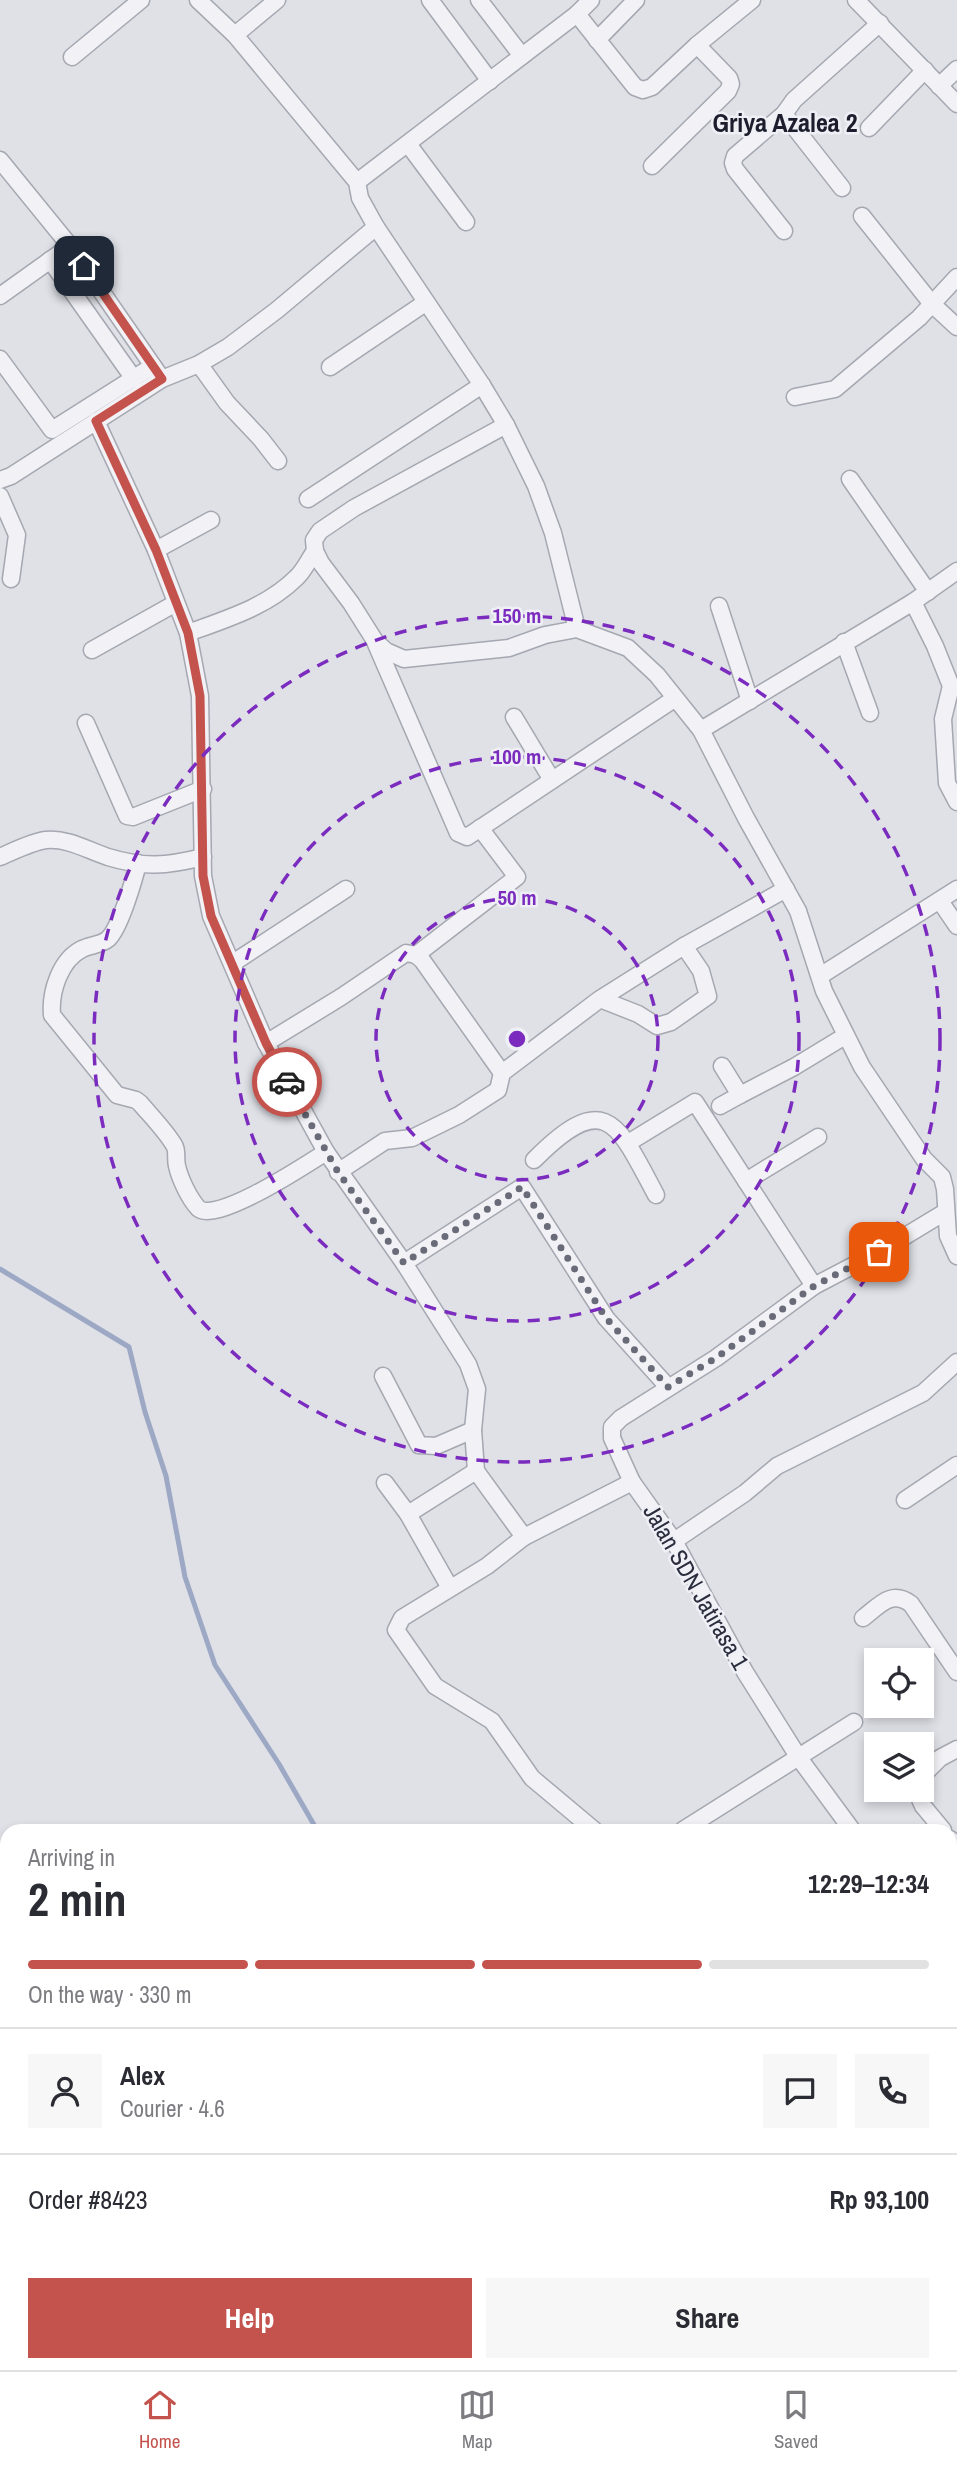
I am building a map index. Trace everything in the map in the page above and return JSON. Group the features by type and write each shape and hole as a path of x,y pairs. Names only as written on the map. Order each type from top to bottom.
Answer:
{"street":[{"path":"72,57 141,0"},
{"path":"198,0 235,34 357,182 360,198 376,227 506,425 546,508 577,629"},
{"path":"235,34 277,0"},
{"path":"430,0 490,81"},
{"path":"479,0 522,56"},
{"path":"357,182 577,14 591,0"},
{"path":"597,40 636,0"},
{"path":"577,14 635,87 643,90 652,87 697,45 752,0"},
{"path":"856,0 957,104"},
{"path":"784,231 735,169 735,156 784,114 794,100 880,23"},
{"path":"653,166 728,92 731,84 729,78 697,45"},
{"path":"939,86 957,69"},
{"path":"869,128 925,70"},
{"path":"784,114 842,188"},
{"path":"408,144 466,222"},
{"path":"0,160 70,246 158,373"},
{"path":"862,216 932,304 957,327"},
{"path":"0,359 52,430 134,379 199,364 228,347 277,310 376,227"},
{"path":"0,296 70,246"},
{"path":"50,260 134,379"},
{"path":"795,397 835,389 919,318 957,277"},
{"path":"330,368 425,303"},
{"path":"199,364 227,403 278,461"},
{"path":"0,480 11,476 96,421 158,373"},
{"path":"308,499 482,386"},
{"path":"96,421 156,550 188,633 200,696 203,876 211,916 266,1043 338,1172 404,1263 468,1364 477,1389 473,1430 475,1471 524,1536"},
{"path":"188,633 242,613 274,596 298,577 314,551 314,540 320,531 354,508 506,425"},
{"path":"850,479 929,592"},
{"path":"0,496 18,535 11,579"},
{"path":"156,550 211,520"},
{"path":"314,551 375,641 458,833 467,837 674,699"},
{"path":"701,730 913,602 957,571"},
{"path":"913,602 951,686 943,719 947,783 957,802"},
{"path":"92,650 176,603"},
{"path":"719,606 750,701"},
{"path":"375,641 386,651 404,659 509,648 545,635 577,629 628,648 657,675 701,730 798,911 824,991 845,1036 876,1089 924,1159 942,1177 948,1236 957,1256"},
{"path":"844,642 870,713"},
{"path":"513,717 552,780"},
{"path":"86,723 127,816 134,817 203,789"},
{"path":"416,955 517,877 481,828"},
{"path":"0,856 44,840 55,840 68,841 110,857 160,866 203,857"},
{"path":"138,863 134,881 115,929 108,938 79,950 64,967 54,992 52,1015 117,1095 140,1103 175,1146 177,1165 183,1182 200,1210 212,1212 232,1205 327,1152"},
{"path":"338,1172 385,1141 412,1138 459,1115 498,1090 502,1073 600,999 684,946 786,889"},
{"path":"820,976 957,889"},
{"path":"233,963 346,890"},
{"path":"940,901 957,926"},
{"path":"600,999 638,1014 657,1026 671,1022 708,996 701,971 684,946"},
{"path":"266,1043 406,953 416,955 502,1073"},
{"path":"720,1106 794,1067 845,1036"},
{"path":"722,1066 740,1095"},
{"path":"628,1143 695,1102 814,1286"},
{"path":"534,1160 553,1141 585,1122 597,1119 610,1123 628,1143 656,1195"},
{"path":"746,1181 818,1137"},
{"path":"404,1263 522,1187 606,1318 668,1387"},
{"path":"632,1482 612,1438 612,1427 621,1418 716,1358 814,1286 879,1252 945,1212"},
{"path":"674,1541 745,1493 777,1466 923,1393 957,1362"},
{"path":"383,1376 419,1445 436,1446 473,1430"},
{"path":"905,1500 957,1465"},
{"path":"408,1514 475,1471"},
{"name":"Jalan SDN Jatirasa 1","path":"587,1824 532,1778 492,1721 435,1686 396,1630 402,1618 487,1566 524,1536 632,1482 674,1541 745,1672 799,1758 848,1824"},
{"path":"385,1483 408,1514 450,1588"},
{"path":"863,1618 890,1598 904,1598 911,1604 957,1672"},
{"path":"694,1824 853,1722"},
{"path":"934,1764 957,1749"},
{"path":"921,1802 938,1824"}],"waterway":[{"path":"0,1269 129,1347 145,1412 166,1476 185,1577 215,1665 279,1764 314,1824"}],"way so far":[{"path":"287,1082 338,1172 404,1263 522,1187 606,1318 668,1387 716,1358 814,1286 879,1252"}],"district":[{"name":"Griya Azalea 2","path":"785,123"}],"route":[{"path":"84,266 162,379 96,421 156,550 188,633 200,696 203,876 211,916 266,1043 287,1082"}]}
